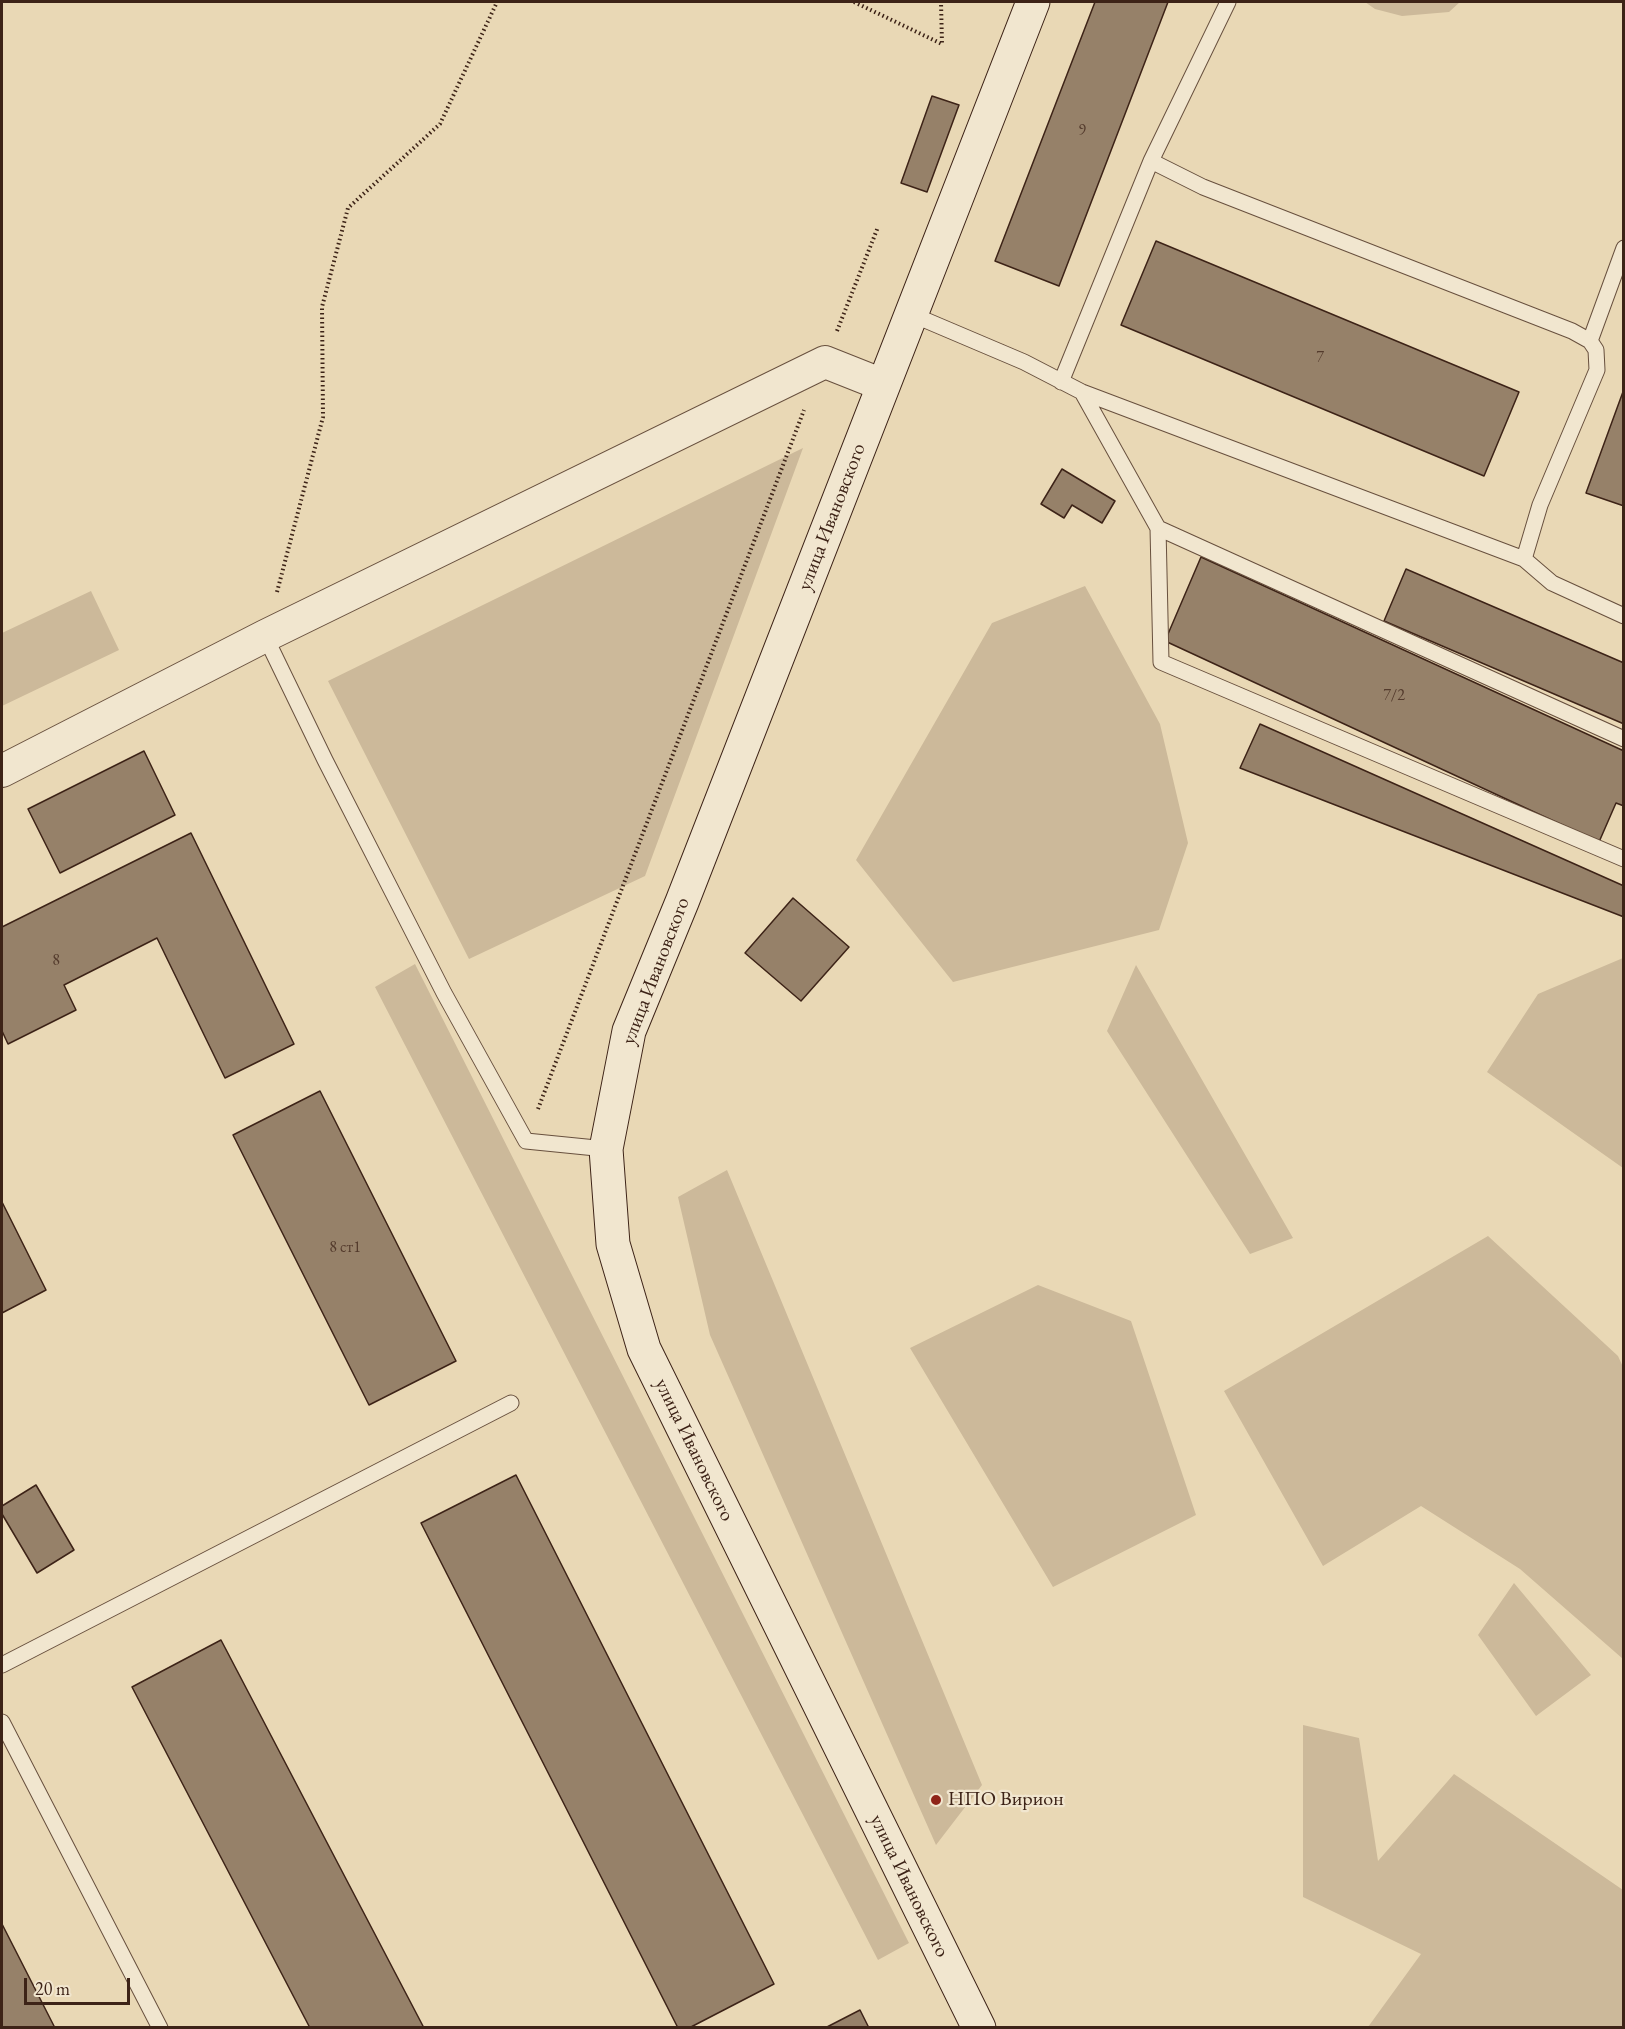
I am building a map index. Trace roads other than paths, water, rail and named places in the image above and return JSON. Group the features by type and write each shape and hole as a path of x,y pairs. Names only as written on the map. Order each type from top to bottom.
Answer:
{"main road":[{"name":"улица Ивановского","path":"979,2028 644,1349 613,1244 606,1149 629,1031 687,891 1033,2"}],"street":[{"path":"2,771 265,636 825,362 883,385"}],"lane":[{"path":"1062,382 1151,161 1228,2"},
{"path":"1151,161 1203,186 1562,327 1590,341 1596,350 1597,370 1540,505 1524,559"},
{"path":"1590,341 1623,248"},
{"path":"911,314 1024,362 1082,392 1524,559 1552,583 1623,616"},
{"path":"1082,392 1158,528 1161,662 1623,859"},
{"path":"1158,528 1623,739"},
{"path":"265,636 325,760 444,993 526,1141 606,1149"},
{"path":"2,1665 511,1403"},
{"path":"2,1722 160,2028"}],"place":[{"name":"НПО Вирион","path":"936,1800"}]}
